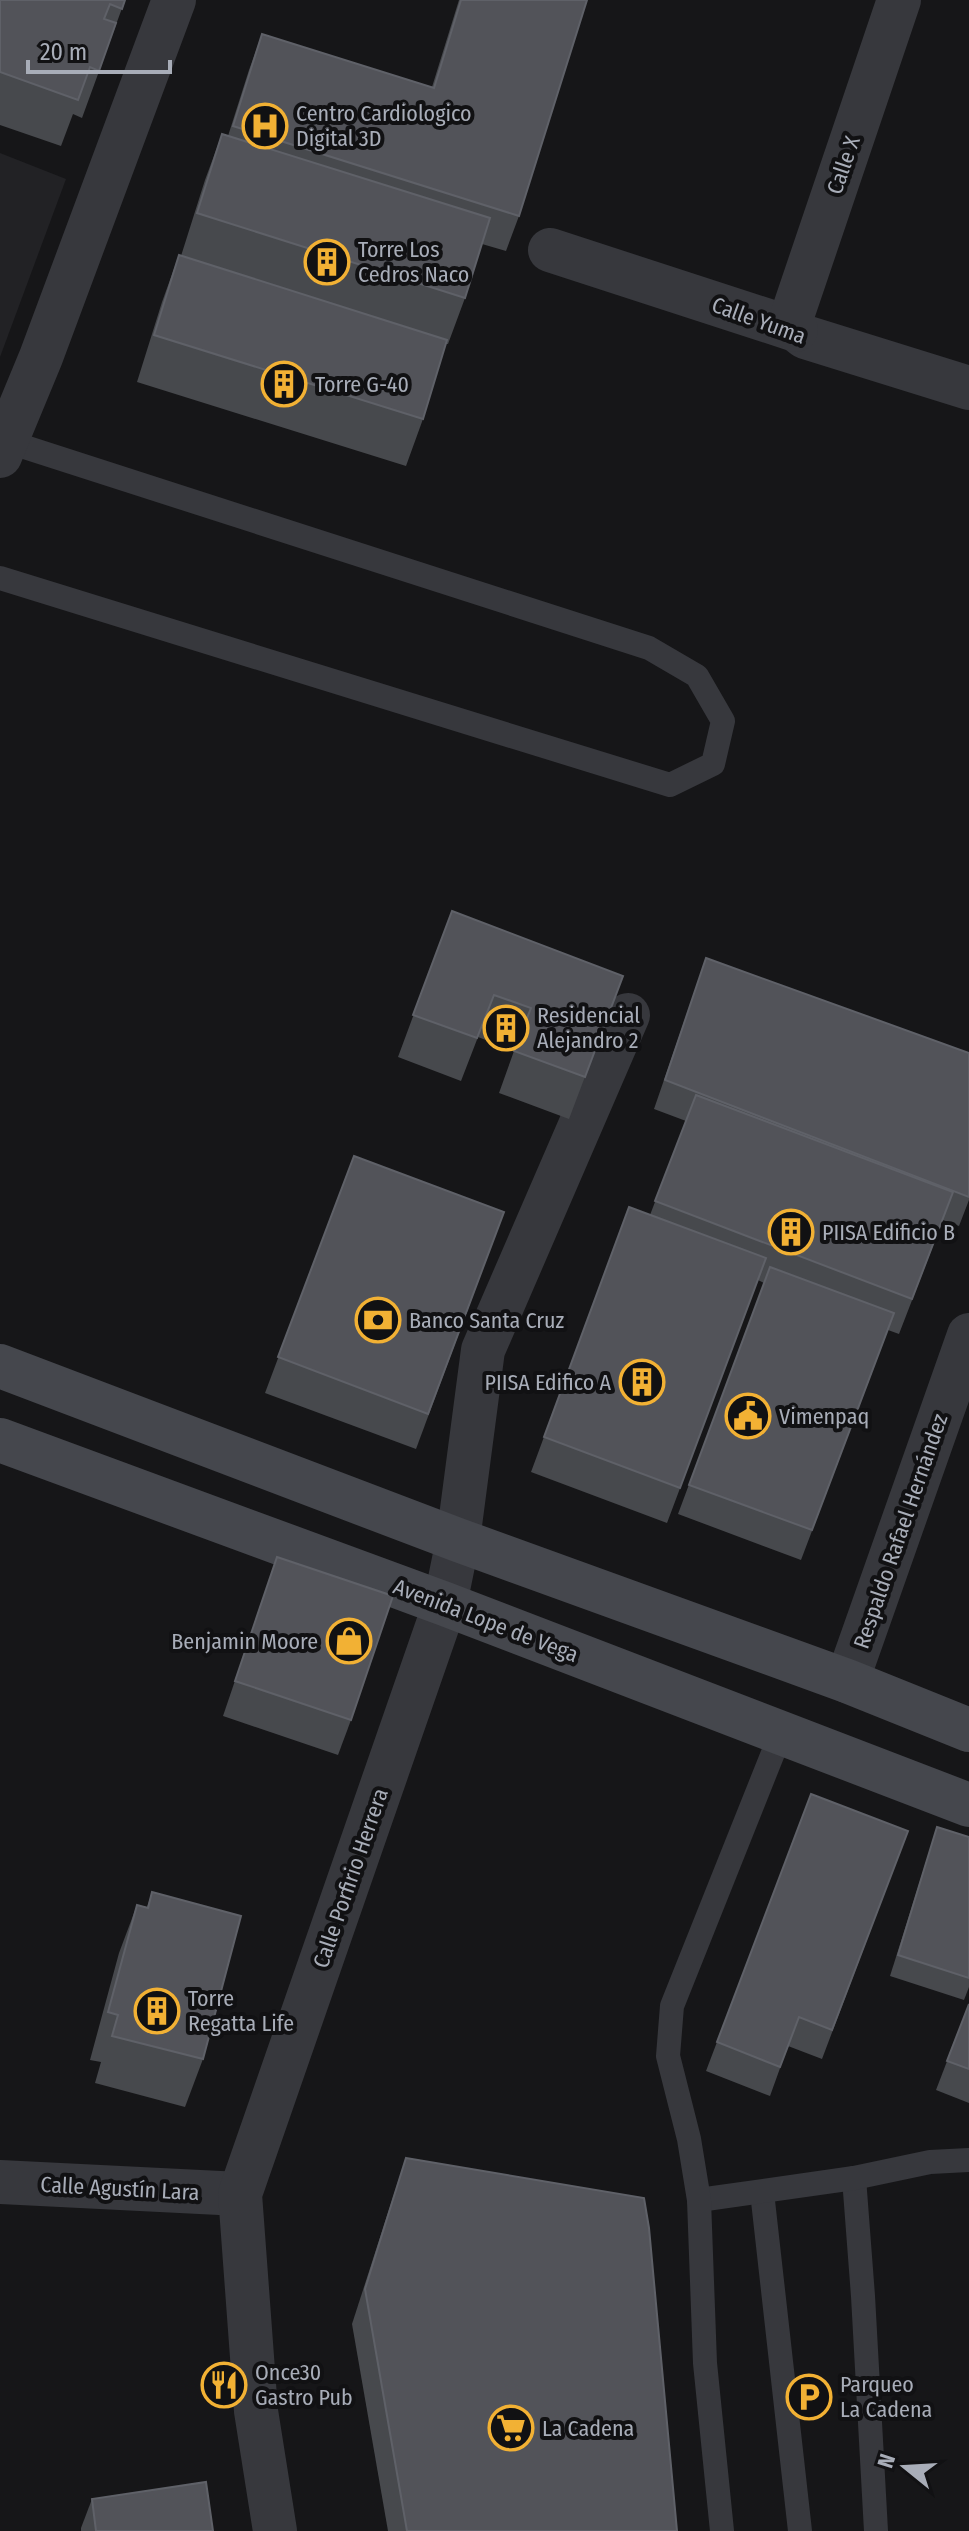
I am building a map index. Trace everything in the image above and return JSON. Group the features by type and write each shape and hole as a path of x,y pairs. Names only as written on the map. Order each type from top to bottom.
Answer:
{"main road":[{"path":"0,1366 458,1540 847,1681 969,1730"},
{"name":"Avenida Lope de Vega","path":"0,1440 445,1604 969,1805"}],"street":[{"path":"3,448 41,357 174,0"},
{"name":"Calle X","path":"796,330 791,319 899,0"},
{"name":"Calle Yuma","path":"550,250 796,330 805,337 969,388"},
{"name":"Calle Porfirio Herrera","path":"275,2531 256,2411 240,2194 445,1604 458,1540 483,1350 628,1015"},
{"name":"Respaldo Rafael Hernández","path":"847,1681 969,1335"},
{"name":"Calle Agustín Lara","path":"0,2182 240,2194"}],"lane":[{"path":"0,578 670,785 713,764 723,721 697,676 649,648 3,448"},
{"path":"722,2531 705,2363 699,2200 689,2139 668,2056 672,2006 781,1733"},
{"path":"699,2200 854,2178 930,2162 969,2160"},
{"path":"854,2178 876,2531"},
{"path":"762,2192 800,2531"}],"shaded area":[{"path":"0,153 66,179 0,357"}],"building":[{"path":"0,0 125,0 122,9 110,4 104,19 116,23 99,71 90,67 78,100 0,72"},
{"path":"461,0 587,0 519,216 233,126 262,34 434,88"},
{"path":"222,134 490,218 465,298 197,213"},
{"path":"179,255 447,340 423,419 154,335"},
{"path":"452,911 623,976 585,1077 514,1051 531,1008 494,995 477,1038 413,1015"},
{"path":"706,958 969,1053 969,1197 665,1080"},
{"name":"PIISA Edificio B","path":"696,1095 953,1192 912,1299 655,1201"},
{"name":"Banco Santa Cruz","path":"354,1156 504,1212 428,1414 278,1357"},
{"name":"PIISA Edifico A","path":"629,1207 766,1258 680,1488 544,1437"},
{"path":"770,1267 894,1313 812,1530 689,1485"},
{"path":"277,1557 393,1596 351,1720 235,1681"},
{"path":"811,1794 908,1831 832,2030 799,2017 780,2067 717,2042"},
{"path":"937,1827 969,1837 969,1978 898,1955"},
{"name":"Torre Regatta Life","path":"152,1892 241,1916 203,2059 112,2036 118,2015 108,2012 137,1905 148,1908"},
{"path":"969,2004 969,2069 947,2061"},
{"name":"La Cadena","path":"406,2158 644,2198 677,2531 407,2531 365,2289"},
{"path":"206,2482 213,2531 96,2531 92,2499"}],"place":[{"name":"Centro Cardiologico Digital 3D","path":"265,126"},
{"name":"Torre Los Cedros Naco","path":"327,262"},
{"name":"Torre G-40","path":"284,384"},
{"name":"Residencial Alejandro 2","path":"506,1028"},
{"name":"PIISA Edificio B","path":"791,1232"},
{"name":"Banco Santa Cruz","path":"378,1320"},
{"name":"PIISA Edifico A","path":"642,1382"},
{"name":"Vimenpaq","path":"748,1416"},
{"name":"Benjamin Moore","path":"349,1641"},
{"name":"Torre Regatta Life","path":"157,2011"},
{"name":"Once30 Gastro Pub","path":"224,2385"},
{"name":"Parqueo La Cadena","path":"809,2397"},
{"name":"La Cadena","path":"511,2428"}]}
